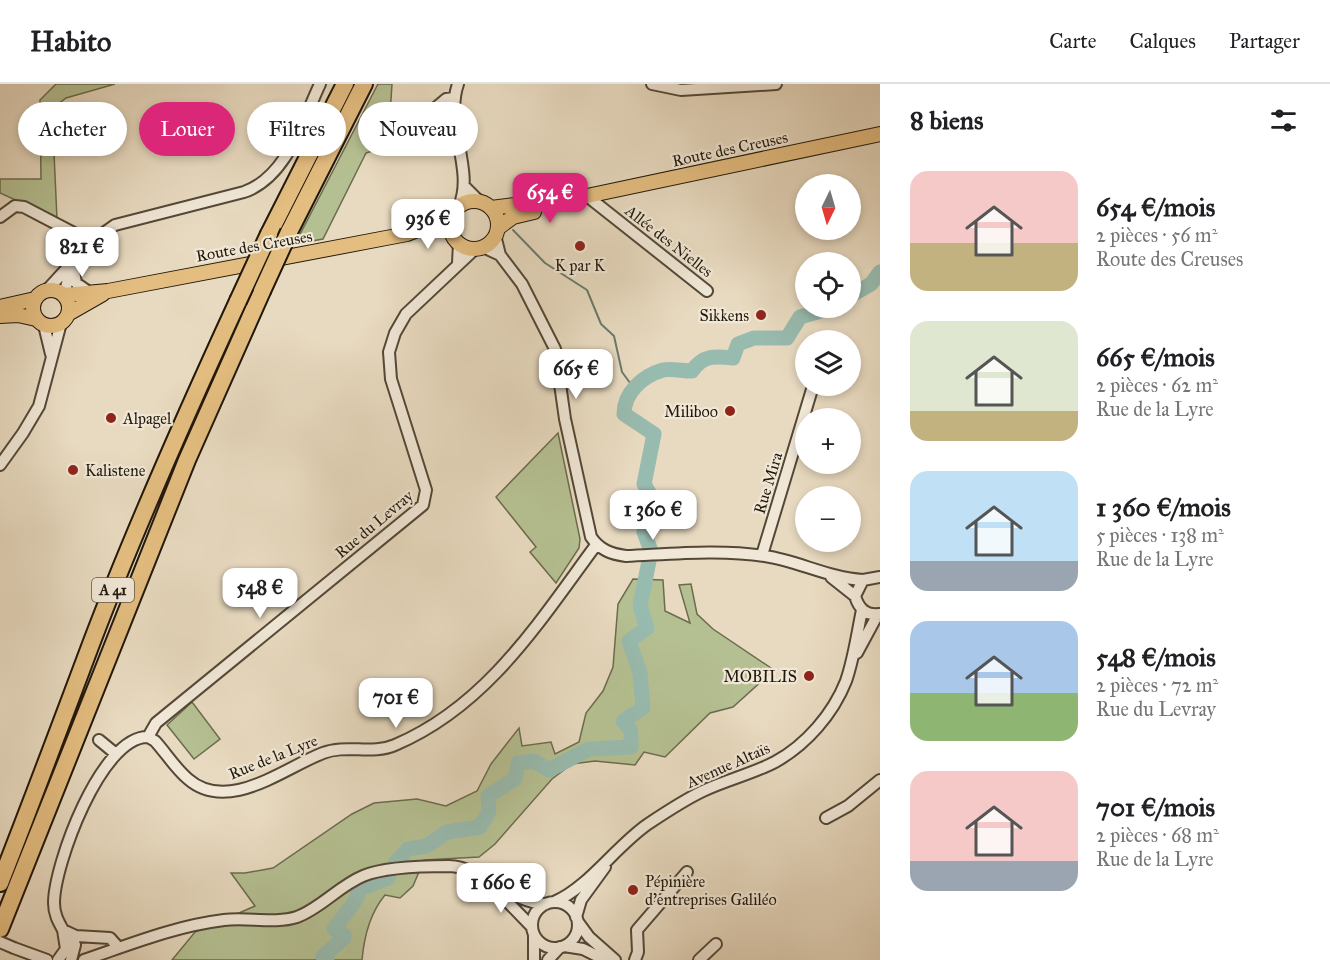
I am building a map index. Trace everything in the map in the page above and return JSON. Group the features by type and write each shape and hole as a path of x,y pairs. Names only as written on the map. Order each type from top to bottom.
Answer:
{"highway":[{"name":"A 41","path":"0,883 57,740 91,644 170,450 269,234 345,84"},
{"name":"A 41","path":"0,929 187,460 261,291 364,84"},
{"path":"5,945 12,900"}],"main road":[{"name":"Route des Creuses","path":"485,205 587,196 880,134"},
{"name":"Route des Creuses","path":"497,232 513,217 574,202 587,196"},
{"path":"465,202 485,205 498,221 497,232 479,248 457,241 451,232 455,211 465,202"},
{"name":"Route des Creuses","path":"407,234 455,211"},
{"name":"Route des Creuses","path":"64,295 108,291 407,234 438,234 457,241"},
{"path":"0,307 35,299 47,290 64,295 69,304 65,318 40,322 18,315 0,316"},
{"name":"Route des Creuses","path":"65,318 108,291"},
{"path":"35,299 33,309 40,322"}],"street":[{"path":"47,290 91,242 109,228 126,221 244,192 261,183 277,169 320,84"},
{"path":"455,211 464,186 454,98 458,84"},
{"path":"652,84 680,87 776,84"},
{"path":"442,102 454,98"},
{"path":"464,186 485,205"},
{"name":"Allée des Nielles","path":"611,215 610,203 614,191"},
{"name":"Allée des Nielles","path":"587,196 707,291"},
{"path":"0,218 15,206 24,207 91,242"},
{"path":"497,232 500,255 522,284 555,349 565,419 591,537 596,545 615,555 717,553 762,555 805,564 850,579 874,575"},
{"path":"457,241 458,263"},
{"path":"479,248 500,255"},
{"name":"Rue du Levray","path":"70,960 75,948 55,911 57,883 90,790 116,754 139,738 148,737 156,723 423,505 427,496 426,487 391,379 389,352 395,333 406,314 458,263 479,248"},
{"path":"64,295 67,276 81,252"},
{"path":"73,265 76,283 89,292"},
{"path":"0,465 23,434 39,406 52,348 65,318"},
{"path":"40,322 52,348"},
{"name":"Rue Mira","path":"762,555 810,396"},
{"name":"Rue de la Lyre","path":"148,737 155,741 194,783 222,792 253,785 331,750 375,750 395,745 451,712 489,681 530,637 596,545"},
{"path":"824,572 855,596 862,610 879,614"},
{"path":"855,596 874,575"},
{"name":"Avenue Altaïs","path":"853,659 862,610"},
{"name":"Avenue Altaïs","path":"550,903 571,892 636,832 681,802 774,762 795,748 824,719 836,703 853,659 879,614"},
{"path":"99,740 116,754"},
{"path":"826,818 848,806 880,780"},
{"name":"Avenue Altaïs","path":"577,920 581,900 615,851"},
{"path":"84,960 167,931 224,920 295,917 363,876 448,866 462,868 489,883 533,902 567,906 589,937 615,960"},
{"path":"635,960 638,952 637,930 687,872"},
{"path":"489,883 544,945 583,950 605,960"},
{"path":"534,960 535,914 550,903"},
{"path":"548,960 575,936 577,920"},
{"path":"67,932 110,938 118,947"},
{"name":"Rue du Levray","path":"58,960 66,949 67,932"},
{"path":"699,960 716,944"},
{"path":"5,945 47,960"}],"green space":[{"path":"56,84 115,84 66,98 61,102 40,102"},
{"path":"378,84 392,84 391,102 369,102"},
{"path":"358,123 358,156 364,156 323,239 295,244 341,156 346,156 346,146"},
{"path":"41,156 54,156 57,219 0,193 0,179 41,179"},
{"path":"558,433 580,539 579,548 556,583 530,552 536,547 496,497"},
{"path":"633,579 663,580 665,611 690,623 679,585 691,584 697,614 713,629 774,670 733,707 710,713 665,757 644,752 635,765 595,761 572,764 552,779 495,844 479,857 424,860 413,886 400,898 385,895 375,910 364,943 362,960 172,960 195,932 255,906 231,873 273,868 352,814 374,803 417,799 446,806 477,791 491,764 519,728 522,746 551,742 555,754 579,742 586,713 603,691 613,667 618,604"},
{"path":"192,702 220,739 194,759 167,725"}],"waterway":[{"path":"513,230 545,263 587,290 601,324 614,336 622,372 633,387"},
{"path":"861,290 871,284 880,272"},
{"path":"395,863 408,849 427,846 447,832 480,827 489,811 488,796 515,779 518,763 534,761 549,770 589,749 631,747 631,731 623,721 643,708 640,673 629,641 647,628 640,606 651,551 644,532 651,496 644,484 654,434 624,414 627,399 641,381 655,373 666,369 692,371 705,359 733,358 738,344 754,338 787,338 799,318"},
{"path":"327,960 323,956 344,938 344,935 334,929 355,901 360,889 388,878 390,873"}],"place":[{"name":"K par K","path":"580,246"},
{"name":"Sikkens","path":"761,315"},
{"name":"Miliboo","path":"730,411"},
{"name":"Alpagel","path":"111,418"},
{"name":"Kalistene","path":"73,470"},
{"name":"MOBILIS","path":"809,676"},
{"name":"Pépinière d'entreprises Galiléo","path":"633,890"}]}
